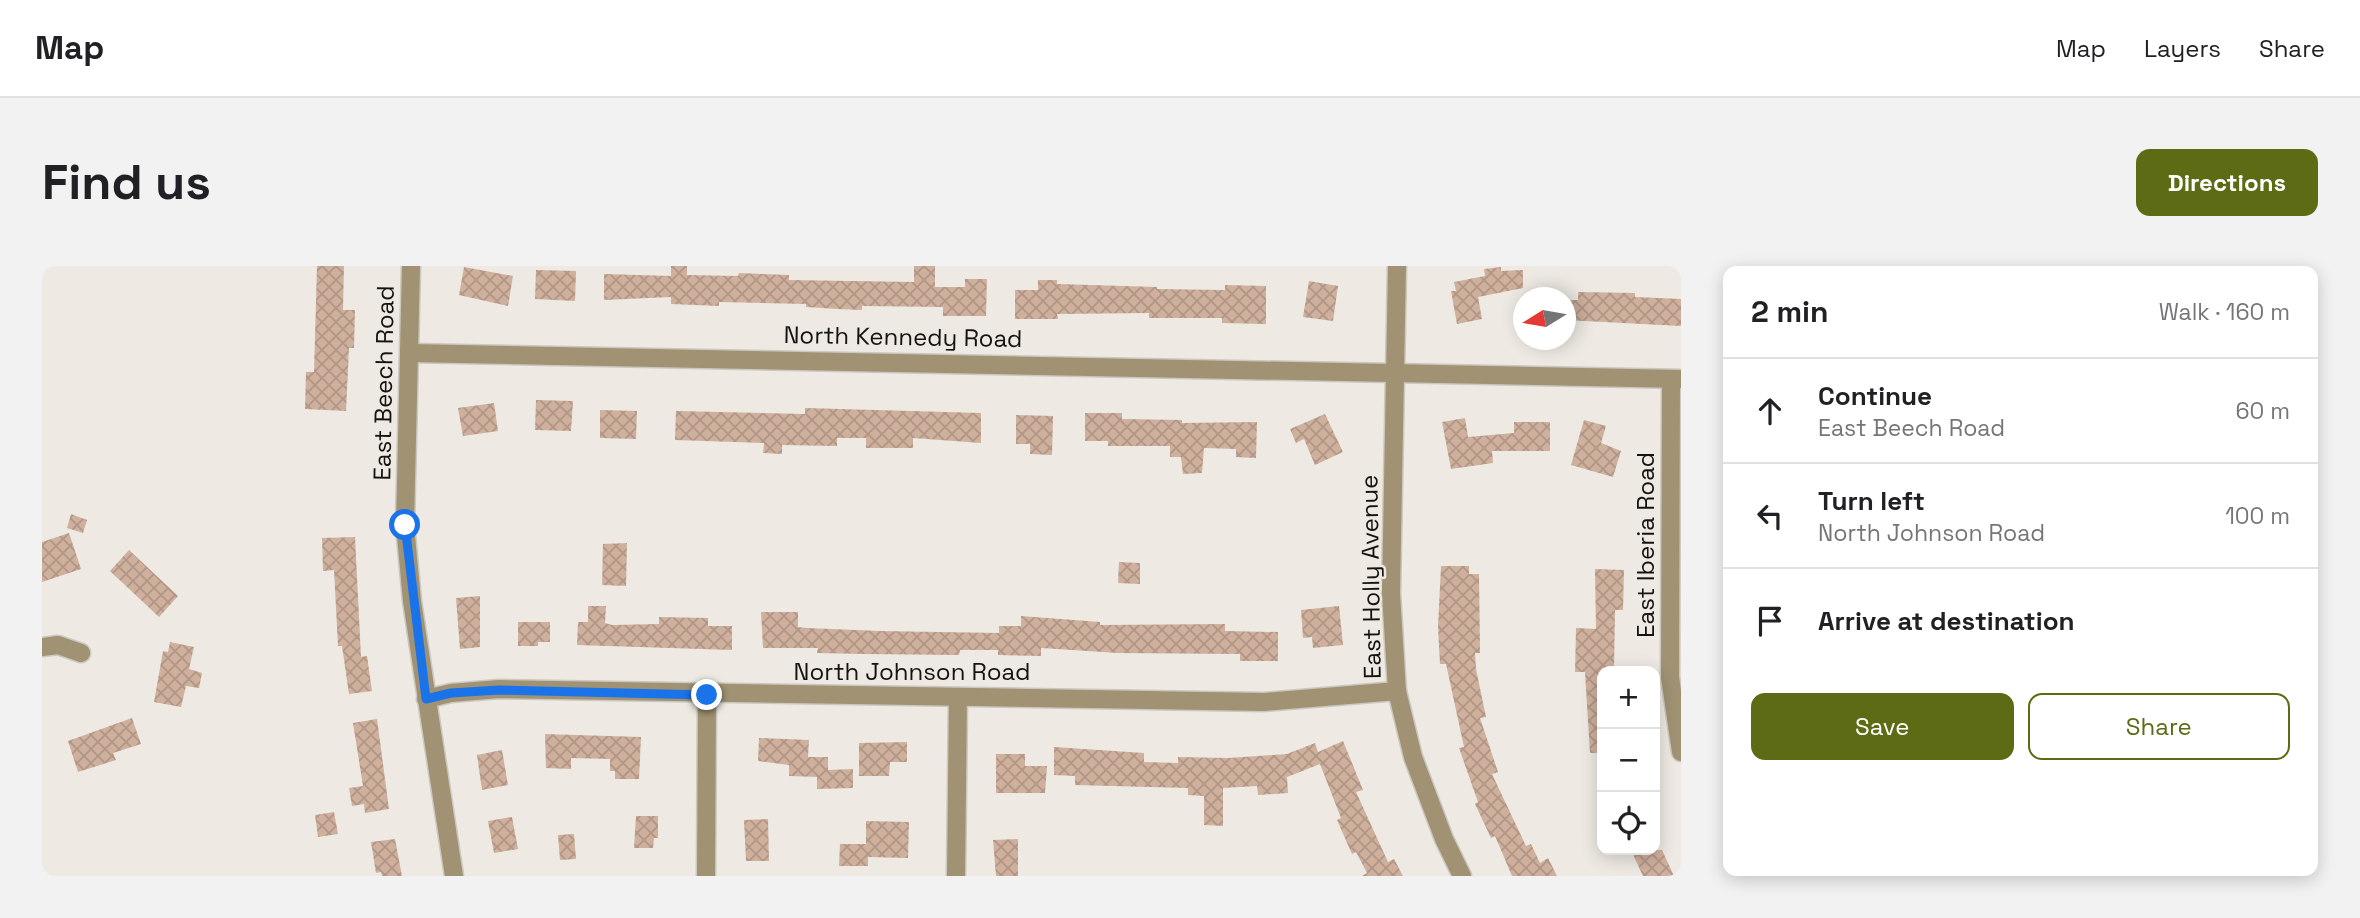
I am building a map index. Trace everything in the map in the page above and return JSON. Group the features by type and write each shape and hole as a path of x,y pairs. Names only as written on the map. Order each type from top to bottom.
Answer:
{"street":[{"name":"East Beech Road","path":"411,266 405,525 426,699 454,876"},
{"name":"East Holly Avenue","path":"1397,266 1391,593 1397,691 1413,757 1444,839 1462,876"},
{"name":"North Kennedy Road","path":"411,353 1395,371 1676,379"},
{"name":"East Iberia Road","path":"1676,379 1676,618 1670,677 1681,752"},
{"path":"42,647 58,645 81,653"},
{"name":"North Johnson Road","path":"426,699 451,693 499,690 1264,702 1397,691"},
{"path":"706,876 707,695"},
{"path":"956,876 958,697"}],"building":[{"path":"317,266 344,266 343,310 355,310 354,348 349,348 346,411 305,409 306,372 314,372"},
{"path":"671,266 687,266 687,275 738,276 739,273 789,275 789,280 914,282 914,266 935,266 935,287 965,287 965,279 987,279 986,316 943,316 943,307 862,306 862,310 806,307 806,304 671,304 671,297 604,300 604,274 671,276"},
{"path":"464,267 513,276 508,306 459,295"},
{"path":"1501,267 1501,271 1523,270 1523,287 1513,287 1513,290 1478,297 1482,319 1457,324 1451,291 1456,291 1454,282 1485,276 1484,269"},
{"path":"536,270 576,271 575,301 535,299"},
{"path":"1038,280 1057,280 1057,284 1157,289 1225,290 1225,285 1266,286 1266,324 1222,323 1222,318 1149,318 1149,313 1057,314 1058,319 1015,319 1015,290 1038,290"},
{"path":"1309,281 1338,286 1333,321 1303,317"},
{"path":"1578,292 1635,293 1635,297 1681,299 1681,326 1576,321"},
{"path":"536,400 573,401 571,431 535,430"},
{"path":"494,403 498,431 463,436 458,408"},
{"path":"805,408 981,413 981,443 913,438 913,448 866,448 866,438 837,438 837,446 782,445 782,454 763,453 764,443 675,440 676,411 805,414"},
{"path":"600,410 637,411 636,439 600,438"},
{"path":"1085,413 1122,413 1122,419 1182,420 1182,423 1257,422 1256,458 1236,457 1236,449 1204,448 1202,473 1183,474 1181,457 1170,457 1170,446 1108,446 1108,441 1085,441"},
{"path":"1325,414 1343,452 1315,465 1304,439 1296,443 1290,429"},
{"path":"1016,415 1053,416 1052,455 1030,454 1030,444 1016,444"},
{"path":"1465,418 1468,437 1514,433 1514,422 1550,422 1550,451 1492,451 1493,463 1451,469 1442,422"},
{"path":"1584,420 1606,426 1601,443 1621,451 1613,477 1571,465"},
{"path":"71,514 87,520 83,533 67,528"},
{"path":"69,533 81,569 42,582 42,542"},
{"path":"355,537 361,657 367,656 372,691 349,694 342,646 338,646 334,570 323,571 322,538"},
{"path":"627,543 626,586 602,585 603,544"},
{"path":"129,550 178,596 159,617 110,571"},
{"path":"1119,562 1140,563 1140,584 1118,583"},
{"path":"1441,566 1469,566 1469,574 1479,574 1480,653 1475,653 1476,669 1486,717 1480,718 1498,772 1492,774 1526,846 1531,844 1540,863 1548,858 1557,876 1512,876 1495,836 1491,838 1475,804 1478,802 1459,748 1464,747 1446,664 1440,664 1438,627"},
{"path":"1595,569 1624,570 1623,610 1615,610 1614,666 1597,666 1597,753 1590,753 1585,672 1575,672 1576,628 1596,629"},
{"path":"480,596 480,647 460,649 456,598"},
{"path":"588,606 606,606 605,623 612,625 659,624 659,617 708,618 708,626 732,626 732,650 577,645 578,622 588,622"},
{"path":"1339,606 1343,645 1313,648 1312,637 1303,638 1301,610"},
{"path":"761,612 798,612 798,627 880,631 999,633 999,626 1021,626 1021,616 1100,622 1100,625 1225,624 1225,631 1278,632 1278,661 1240,661 1240,654 1118,653 1041,648 1041,656 998,655 998,650 960,650 959,655 817,653 818,648 763,648"},
{"path":"518,622 550,622 550,642 538,642 538,646 518,646"},
{"path":"170,642 194,647 189,669 202,673 199,688 186,686 181,707 154,702 163,651 168,652"},
{"path":"132,718 141,744 113,753 116,760 78,772 68,741"},
{"path":"377,719 389,809 365,813 364,804 352,806 349,788 363,786 353,723"},
{"path":"545,734 641,737 639,779 615,779 615,771 610,771 610,759 571,758 571,769 546,768"},
{"path":"759,738 809,740 808,757 828,757 828,770 853,769 853,788 817,789 817,777 789,776 789,765 758,761"},
{"path":"1343,741 1363,790 1356,792 1388,862 1394,859 1403,876 1362,876 1367,873 1356,852 1352,854 1337,820 1341,818 1320,764 1287,777 1288,793 1258,795 1257,786 1223,788 1223,826 1204,825 1204,796 1188,795 1188,788 1075,785 1075,776 1054,775 1054,747 1144,753 1144,762 1178,763 1178,757 1228,758 1287,754 1315,743 1318,752"},
{"path":"907,742 907,762 890,762 889,776 859,776 859,743"},
{"path":"502,750 508,785 482,790 477,755"},
{"path":"996,754 1025,754 1025,766 1047,766 1045,793 996,793"},
{"path":"334,812 338,834 318,837 315,815"},
{"path":"636,816 658,816 658,838 654,838 653,848 634,848"},
{"path":"512,817 518,849 494,853 488,821"},
{"path":"768,819 769,861 746,861 744,820"},
{"path":"866,821 909,822 908,858 868,857 868,866 839,866 840,844 866,844"},
{"path":"574,834 576,859 560,860 558,835"},
{"path":"395,839 402,876 382,876 381,872 376,873 371,842"},
{"path":"1018,839 1018,876 996,876 993,840"},
{"path":"1662,850 1674,876 1643,876 1633,855 1660,855"}],"route":[{"path":"405,525 412,601 426,699 451,693 499,690 707,695"}]}
